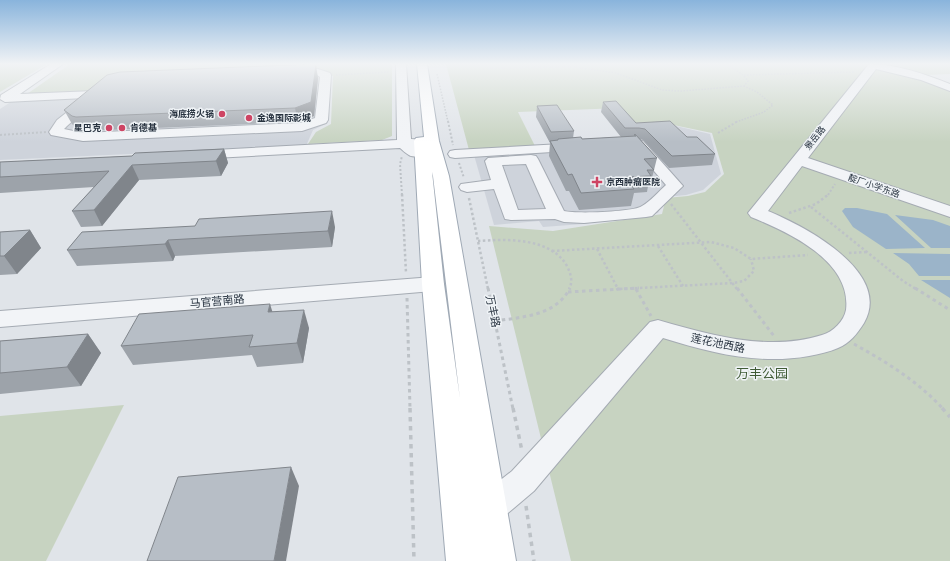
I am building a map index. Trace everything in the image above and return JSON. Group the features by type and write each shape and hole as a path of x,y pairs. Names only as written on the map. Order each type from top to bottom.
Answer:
{"main road":[{"path":"406,90 416,150 434,284 464,561"},
{"path":"430,90 432,141 441,176 498,561"}],"street":[{"path":"2,99 16,90"},
{"path":"102,90 62,124 56,132 83,137 302,127 321,120 324,90"},
{"name":"景岳路","path":"765,216 798,160 854,90"},
{"path":"2,99 98,94"},
{"path":"557,214 531,159 493,161 511,216 557,214 562,217 574,218 646,212 675,186 637,144 621,144"},
{"path":"456,154 598,146"},
{"path":"184,155 416,150"},
{"name":"靛厂小学东路","path":"798,160 950,212"},
{"path":"467,187 501,184"},
{"name":"莲花池西路","path":"658,328 705,343 757,351 797,350 831,342 847,331 856,318 859,305 857,289 847,272 830,254 797,230 765,216"},
{"name":"马官营南路","path":"0,319 434,284"},
{"path":"490,508 523,481 658,328"},
{"path":"451,561 454,477"}],"path":[{"name":"万丰路","path":"436,90 467,187 477,241 521,444 523,481 534,561"},
{"path":"665,90 691,90"},
{"path":"718,133 722,129 747,117 768,111 773,105 753,90"},
{"path":"0,135 56,132"},
{"path":"414,561 407,286 400,164 416,150"},
{"path":"765,216 811,207 821,202 833,192 838,174"},
{"path":"667,199 786,350"},
{"path":"811,207 816,213 903,281 950,310"},
{"path":"477,241 518,240 535,244 552,252 562,259 570,271 572,282 568,292 558,304 529,317 495,321"},
{"path":"552,252 712,242 734,248 751,259 754,271 744,281 733,283 568,292"},
{"path":"658,246 683,286"},
{"path":"597,249 618,290"},
{"path":"636,289 658,328"},
{"path":"839,336 892,365 933,398 950,417"}],"shaded area":[{"path":"329,90 328,123 313,130 306,146 0,160 0,109 23,94 95,91"},
{"name":"京西肿瘤医院","path":"659,122 710,134 721,174 703,190 686,195 666,197 658,213 583,224 543,227 539,221 494,225 474,155 656,146"}],"green space":[{"path":"32,90 102,90 94,91 27,94"},
{"path":"332,90 392,90 392,136 382,140 308,144 316,132 331,124"},
{"name":"万丰公园","path":"453,90 950,90 950,561 571,561 489,226 553,231 662,214 666,198 688,196 705,192 724,174 712,133 659,122 635,123 621,108 518,112 535,146 469,150"},
{"path":"124,405 46,561 0,561 0,416"}],"water":[{"path":"845,208 857,208 887,214 925,248 886,249 853,227 842,211"},
{"path":"895,215 933,220 950,226 950,248 931,248"},
{"path":"893,253 950,254 950,276 919,276 909,264"},
{"path":"921,280 950,280 950,298"}],"building":[{"path":"88,90 313,90 311,102 295,108 76,117 64,110"},
{"path":"616,101 636,123 670,121 687,137 697,137 715,154 672,156 645,129 625,128 603,102"},
{"path":"557,105 574,131 551,132 537,106"},
{"path":"635,134 657,158 644,159 654,170 647,170 651,176 626,177 634,189 581,193 572,174 568,175 550,141 581,137 582,139 636,136 634,135"},
{"path":"224,149 216,161 132,165 94,210 72,211 109,171 0,177 0,162 132,156 135,153"},
{"path":"332,211 328,231 168,240 165,244 67,250 82,232 195,226 199,219"},
{"path":"30,230 4,256 0,256 0,232"},
{"path":"270,304 268,312 304,310 297,343 249,347 253,335 121,346 139,314"},
{"path":"88,334 67,367 0,373 0,341"},
{"path":"291,467 274,561 147,561 178,477"}],"place":[{"name":"海底捞火锅","path":"222,114"},
{"name":"金逸国际影城","path":"249,118"},
{"name":"星巴克","path":"109,128"},
{"name":"肯德基","path":"122,128"},
{"name":"京西肿瘤医院","path":"597,182"}]}
